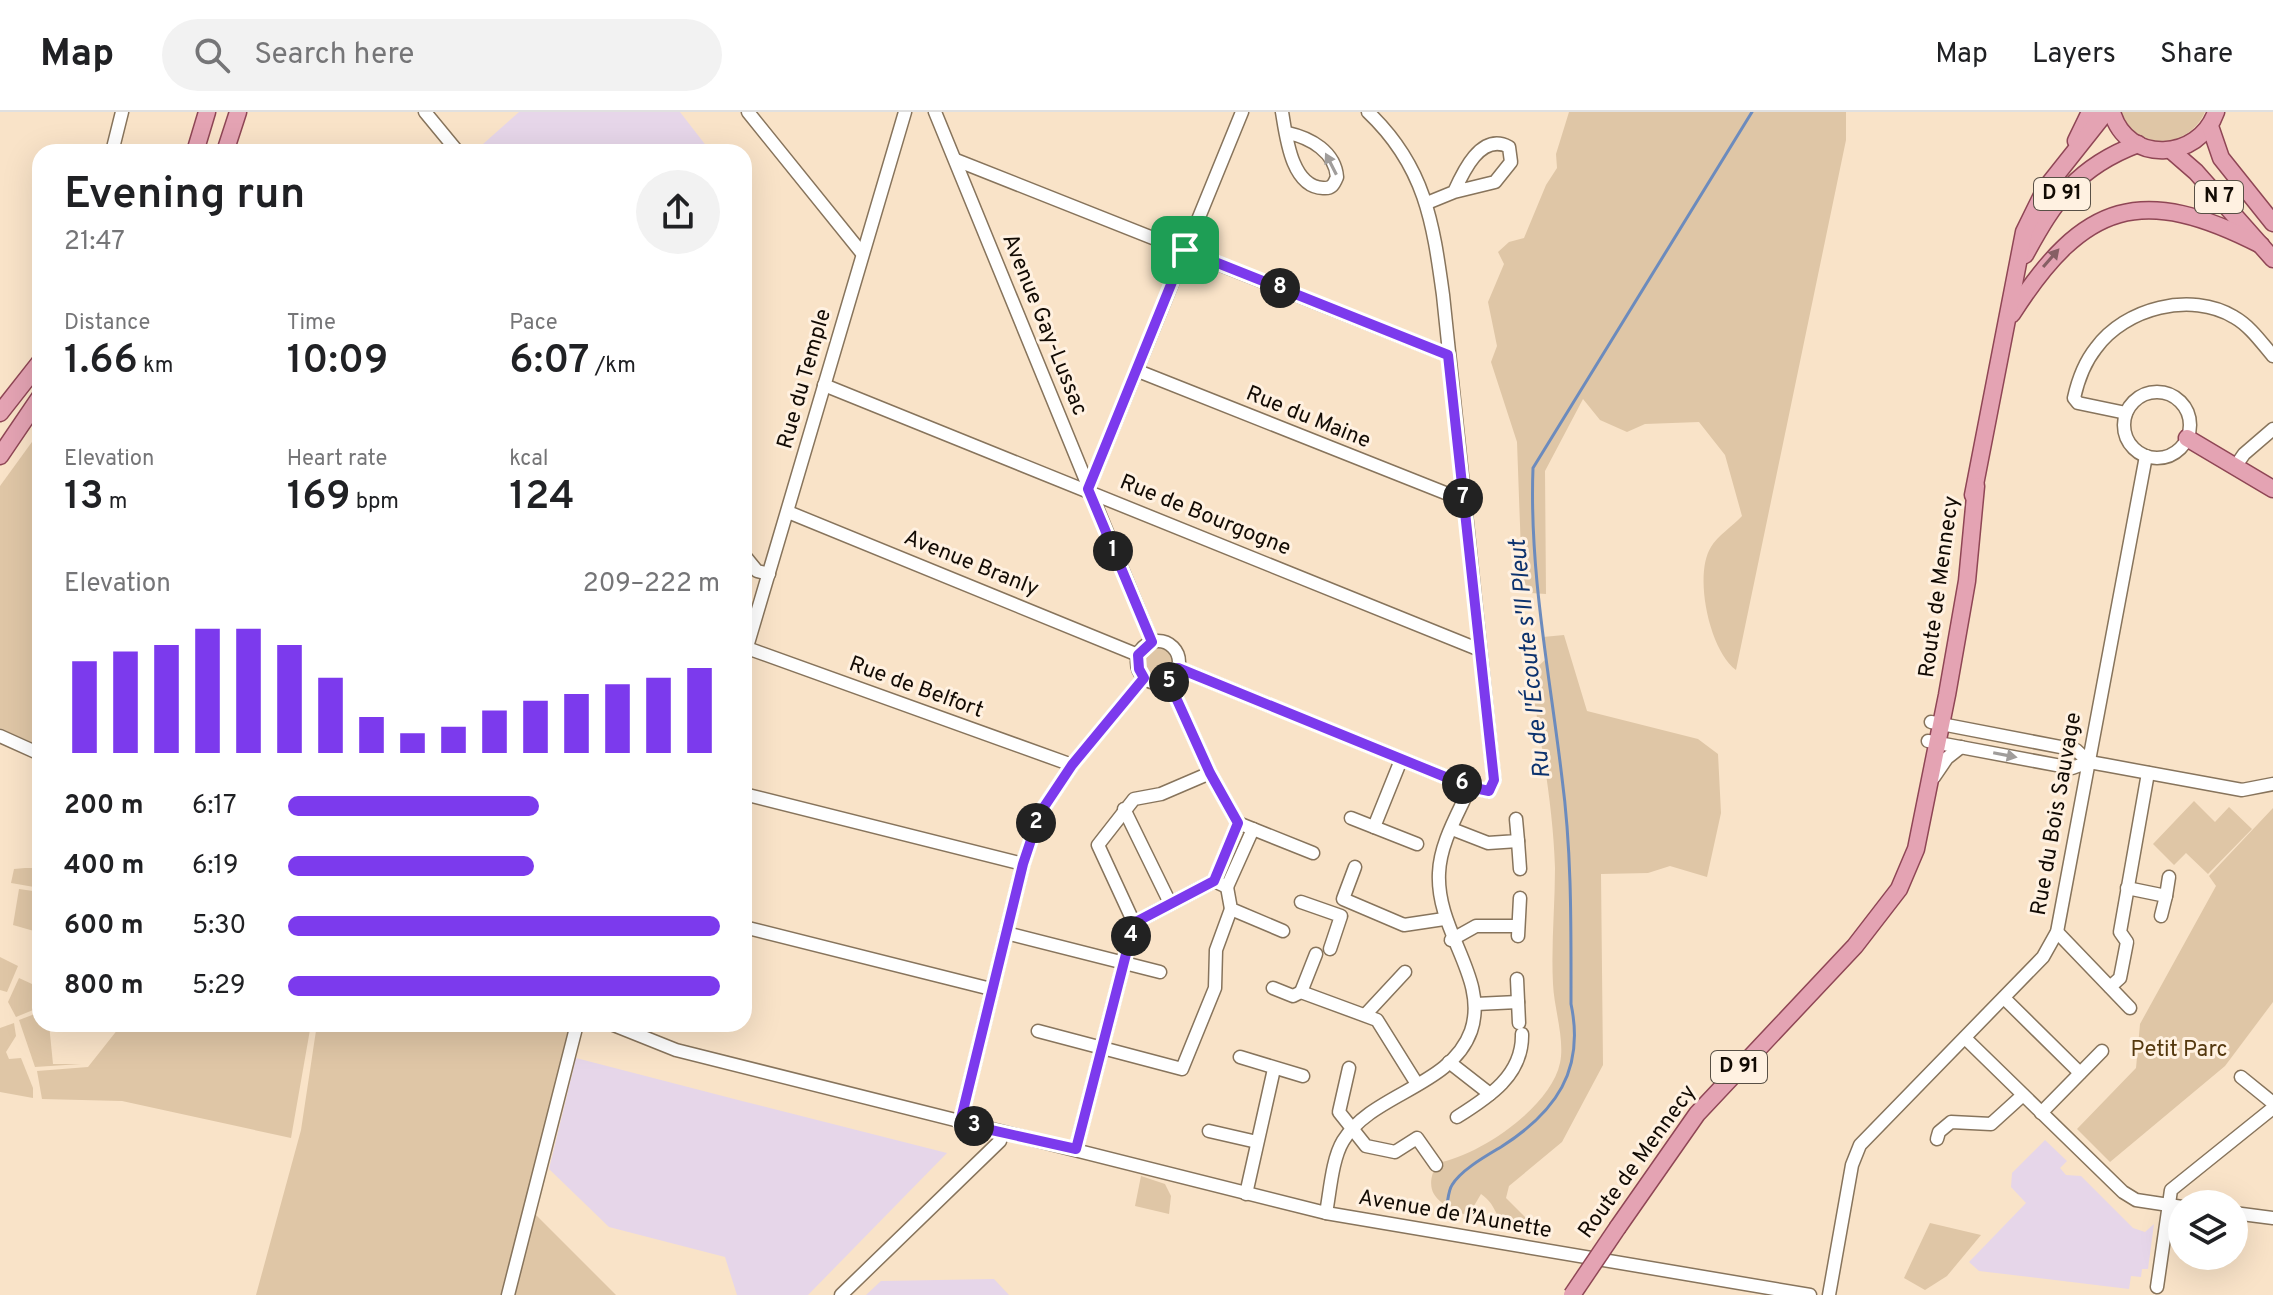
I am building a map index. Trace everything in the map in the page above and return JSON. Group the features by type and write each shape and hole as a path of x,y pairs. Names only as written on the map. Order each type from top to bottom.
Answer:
{"main road":[{"path":"197,144 207,112"},
{"path":"228,144 238,112"},
{"path":"2061,167 2090,112"},
{"path":"2109,112 2119,128 2138,144 2148,149 2173,152 2194,142 2213,119"},
{"name":"Route de Mennecy","path":"1876,920 1904,858 1967,581 1976,486 2018,252 2033,212 2061,167 2109,112"},
{"name":"N 7","path":"2213,119 2221,158 2273,223"},
{"name":"Route de Mennecy","path":"2015,274 2045,215 2067,188 2110,154 2138,144"},
{"name":"N 7","path":"2173,152 2196,172 2273,259"},
{"path":"2007,322 2056,252 2075,234 2102,220 2153,209 2175,211 2216,222 2261,245"},
{"path":"0,413 32,372"},
{"path":"0,456 32,409"},
{"path":"2187,438 2273,489"},
{"name":"Route de Mennecy","path":"1572,1295 1697,1114 1876,920 1899,889 1916,849 1929,787 1932,742"}],"street":[{"path":"116,144 122,112"},
{"path":"425,112 451,144"},
{"path":"748,112 861,252"},
{"name":"Rue du Temple","path":"752,632 861,252 905,112"},
{"name":"Avenue Gay-Lussac","path":"935,112 1152,642"},
{"path":"1088,489 1242,112"},
{"path":"1282,112 1292,159 1301,175 1317,187 1333,185 1337,177 1331,158 1313,142 1288,133"},
{"path":"1178,668 1470,787 1489,791 1494,780 1442,284 1427,203 1396,142 1368,112"},
{"path":"1427,203 1498,180 1511,162 1508,146 1491,145 1479,152 1454,192"},
{"path":"956,160 1448,355"},
{"path":"2126,413 2078,403 2074,398 2080,375 2096,348 2113,329 2137,316 2192,303 2218,309 2236,318 2273,356"},
{"name":"Rue du Maine","path":"1138,371 1463,500"},
{"name":"Rue de Bourgogne","path":"824,385 1088,489 1480,650"},
{"path":"2149,394 2169,395 2185,408 2189,418 2187,438 2170,455 2146,456 2130,444 2124,424 2126,413 2140,398 2149,394"},
{"path":"2235,467 2244,454 2273,429"},
{"name":"Rue du Bois Sauvage","path":"1829,1295 1855,1154 2043,957 2057,932 2146,456"},
{"name":"Avenue Branly","path":"788,512 1138,655"},
{"path":"752,565 757,571 769,574"},
{"path":"1152,642 1165,642 1175,649 1178,668 1168,680 1154,682 1144,678 1139,669 1138,655 1152,642"},
{"name":"Rue de Belfort","path":"752,655 1072,765"},
{"path":"960,1123 1023,864 1040,813 1072,765 1144,678"},
{"path":"1168,680 1210,773 1238,823 1313,853"},
{"path":"1936,723 2076,750 2089,762"},
{"path":"0,736 32,750"},
{"path":"1932,742 2072,768 2089,762 2242,790 2273,784"},
{"path":"1929,787 1939,767 1961,747"},
{"path":"1374,827 1401,760"},
{"path":"1076,1149 1134,923 1098,845 1124,809 1137,797 1161,794 1210,773"},
{"path":"2110,987 2120,978 2127,942 2120,932 2148,773"},
{"path":"1326,1213 1342,1143 1369,1114 1449,1062 1469,1036 1476,1004 1469,973 1451,940 1444,919 1439,874 1441,853 1470,787"},
{"path":"752,796 1023,864"},
{"path":"1124,809 1170,903"},
{"path":"1351,818 1417,844"},
{"path":"1516,819 1520,869"},
{"path":"1134,923 1214,881 1238,823"},
{"path":"1038,1031 1182,1069 1215,988 1216,950 1231,909 1227,887 1253,829"},
{"path":"1452,829 1488,843 1518,841"},
{"path":"1330,949 1355,867"},
{"path":"2161,916 2169,877"},
{"path":"1214,881 1227,887"},
{"path":"2127,888 2166,896"},
{"path":"1451,940 1476,926 1518,931 1520,898"},
{"path":"1343,899 1404,925 1444,919"},
{"path":"1301,902 1341,916"},
{"path":"1231,909 1283,931"},
{"path":"752,929 991,989"},
{"path":"2057,932 2130,1008"},
{"path":"1006,933 1160,972"},
{"path":"1273,988 1293,996 1301,992 1316,954"},
{"path":"1365,1015 1405,972"},
{"path":"1457,1117 1490,1094 1518,1065 1520,1028 1517,979"},
{"path":"1301,992 1377,1020 1417,1084"},
{"path":"2004,998 2080,1073"},
{"path":"1476,1004 1518,1002"},
{"path":"508,1295 575,1032"},
{"name":"Avenue de l’Aunette","path":"631,1032 676,1050 1326,1213 1810,1295"},
{"path":"1965,1038 2123,1192 2136,1200 2167,1205"},
{"path":"2041,1113 2102,1051"},
{"path":"1240,1057 1303,1076"},
{"path":"1449,1062 1490,1094"},
{"path":"1349,1068 1339,1112 1366,1146 1395,1152 1417,1138 1436,1165"},
{"path":"1246,1194 1274,1069"},
{"path":"2157,1287 2171,1190 2273,1106 2241,1077"},
{"path":"1937,1139 1939,1132 1951,1122 1991,1124 2023,1095"},
{"path":"1209,1131 1257,1142"},
{"path":"841,1295 1000,1141 1002,1133"},
{"path":"2248,1215 2273,1218"}],"shaded area":[{"path":"519,112 680,112 705,144 483,144"},
{"path":"576,1058 947,1153 808,1295 737,1295 725,1257 609,1227 549,1169"},
{"path":"2045,1140 2067,1161 2060,1168 2066,1175 2081,1176 2133,1228 2145,1232 2154,1224 2148,1269 2142,1269 2141,1277 2131,1276 2129,1289 1979,1271 1969,1262 2026,1203 2011,1187 2012,1173"},
{"path":"994,1279 1009,1295 866,1295 881,1281"}],"green space":[{"path":"1569,112 1846,112 1846,140 1736,670 1727,661 1712,631 1704,593 1704,576 1711,547 1742,516 1725,455 1699,422 1645,424 1627,432 1600,420 1583,399 1545,471 1546,594 1531,593 1522,580 1517,442 1491,362 1497,346 1488,302 1504,264 1498,252 1509,242 1524,238 1546,185 1557,168 1556,154"},
{"path":"2119,112 2205,112 2187,134 2162,141 2137,134"},
{"path":"32,442 32,742 0,728 0,486"},
{"path":"1564,635 1587,711 1698,739 1718,754 1721,813 1707,877 1670,866 1648,873 1601,874 1603,1065 1562,1142 1509,1186 1506,1198 1527,1219 1525,1226 1507,1228 1481,1194 1468,1216 1436,1197 1431,1183 1437,1163 1473,1151 1511,1127 1528,1112 1554,1080 1560,1063 1561,1044 1553,969 1554,844 1530,674 1546,659 1543,637"},
{"path":"1158,648 1168,652 1172,662 1168,672 1158,676 1148,672 1144,662 1148,652"},
{"path":"2194,801 2215,822 2229,807 2252,829 2208,874 2186,853 2174,865 2153,844"},
{"name":"Petit Parc","path":"2273,808 2273,1002 2225,1066 2110,1162 2077,1129 2136,1068 2140,1024 2216,886 2209,876"},
{"path":"32,868 32,887 11,883 14,869"},
{"path":"19,889 32,891 32,930 13,925"},
{"path":"0,957 18,966 7,992 0,990"},
{"path":"19,978 32,984 32,1010 16,1017 8,1002"},
{"path":"32,1015 32,1032 50,1032 53,1064 81,1064 35,1067 19,1020"},
{"path":"14,1023 16,1036 6,1052 9,1059 21,1058 33,1088 33,1098 0,1092 0,1028"},
{"path":"116,1032 310,1032 291,1138 122,1101 42,1099 37,1071 88,1067"},
{"path":"316,1032 572,1032 531,1210 616,1295 256,1295 301,1130"},
{"path":"1141,1176 1165,1184 1171,1196 1169,1214 1135,1206"},
{"path":"1930,1223 1981,1235 1947,1276 1925,1290 1904,1278"}],"waterway":[{"name":"Ru de l'Écoute s'Il Pleut","path":"1446,1209 1456,1179 1520,1134 1551,1104 1570,1069 1574,1049 1568,834 1537,585 1533,468 1752,112"}],"route":[{"path":"1185,250 1448,355 1494,780 1489,791 1470,787 1178,668 1168,680 1210,773 1238,823 1214,881 1134,923 1076,1149 960,1123 1023,864 1040,813 1072,765 1144,678 1137,662 1138,655 1152,642 1088,489 1185,250"}]}
